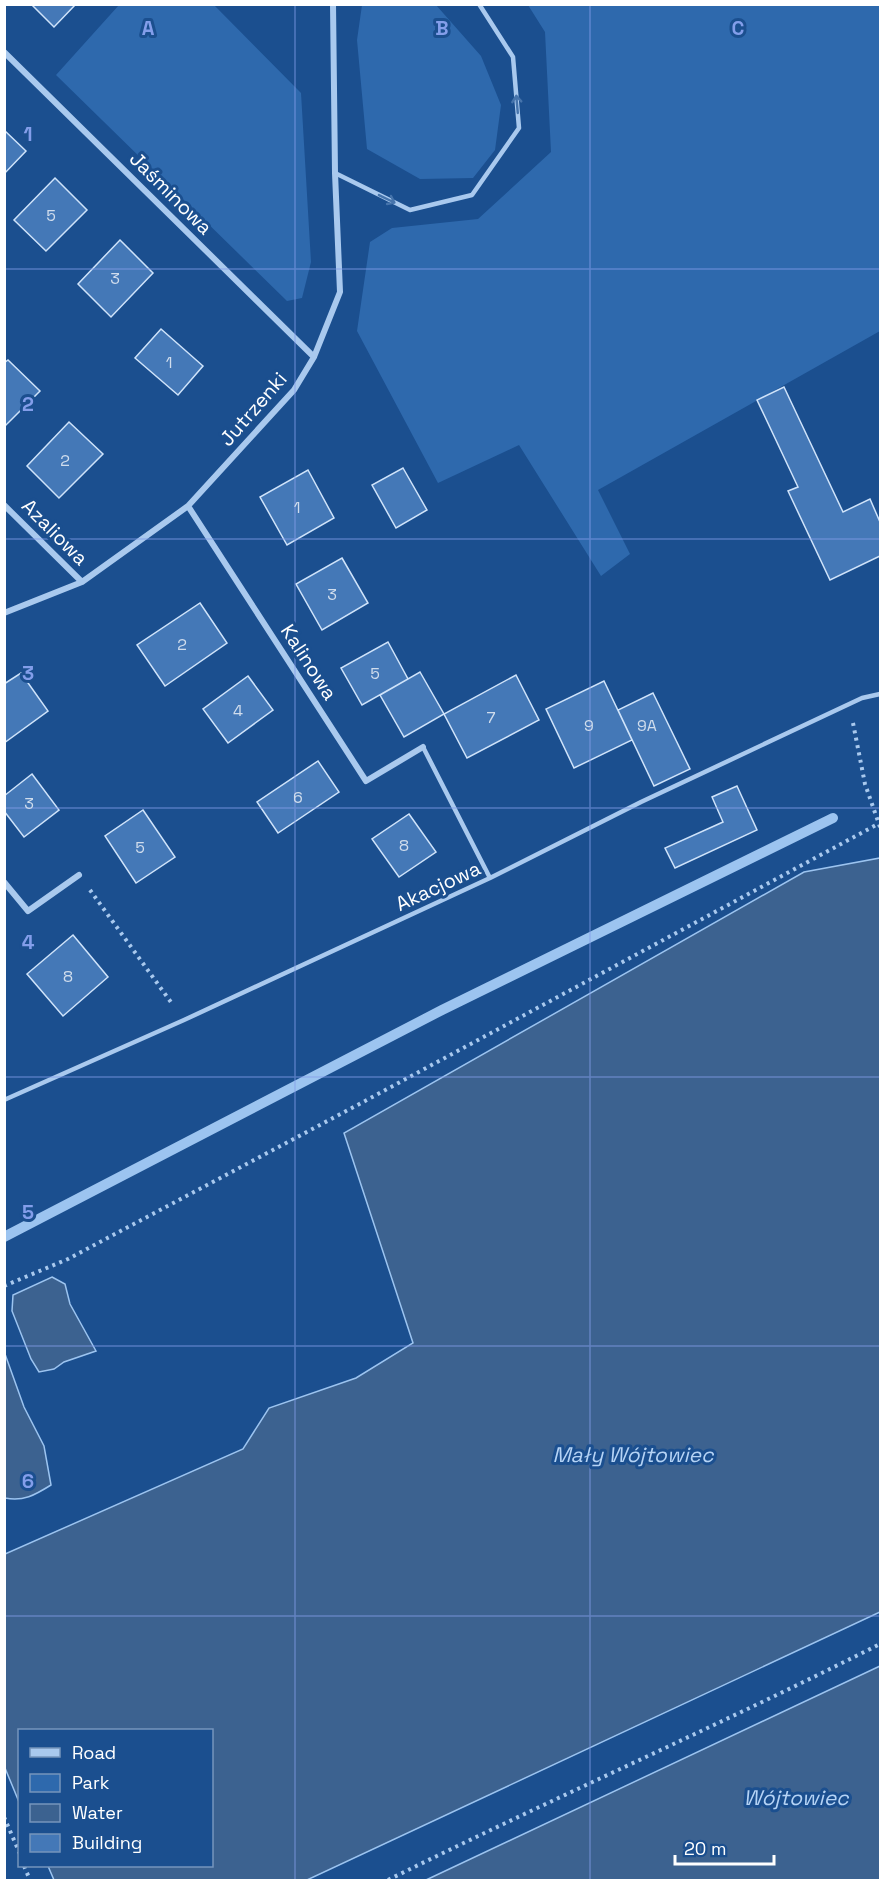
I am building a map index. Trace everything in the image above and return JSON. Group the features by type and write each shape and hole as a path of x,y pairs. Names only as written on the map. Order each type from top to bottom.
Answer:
{"street":[{"name":"Jutrzenki","path":"4,613 82,582 188,506 294,390 314,357 340,292 335,173 333,4"},
{"name":"Jaśminowa","path":"4,52 314,357"},
{"name":"Azaliowa","path":"4,505 82,582"},
{"name":"Kalinowa","path":"188,506 366,781 423,747"},
{"path":"4,882 28,911 79,874"}],"lane":[{"path":"335,173 410,210 472,195 519,128 513,57 479,4"},
{"name":"Akacjowa","path":"4,1100 184,1020 490,878 641,802 862,698 880,694"},
{"path":"423,747 490,878"}],"path":[{"path":"4,1286 68,1260 879,825 865,784 849,705"},
{"path":"79,874 184,1020"},
{"path":"388,1881 495,1828 793,1688 880,1644"},
{"path":"4,1817 18,1849"},
{"path":"24,1867 30,1881"}],"green space":[{"path":"119,5 214,5 301,93 311,262 302,298 287,301 56,75"},
{"path":"362,5 436,5 481,56 501,105 495,150 473,178 420,179 367,149 357,40"},
{"path":"528,5 880,5 880,331 598,490 630,554 601,576 519,445 438,483 357,331 370,242 392,228 478,219 551,152 545,32"}],"water":[{"name":"Mały Wójtowiec","path":"880,858 880,1612 307,1880 54,1880 48,1867 213,1867 213,1729 18,1729 18,1800 5,1768 5,1554 243,1449 269,1408 356,1378 413,1343 344,1133 804,872"},
{"path":"52,1277 65,1284 70,1304 96,1351 64,1362 54,1369 39,1372 31,1359 12,1311 13,1295"},
{"path":"5,1354 24,1407 44,1446 51,1485 34,1495 18,1499 5,1498"},
{"name":"Wójtowiec","path":"880,1666 880,1880 426,1880"}],"building":[{"path":"31,4 76,4 54,27"},
{"path":"4,130 26,151 4,174"},
{"path":"55,178 87,210 46,251 14,220"},
{"path":"120,240 153,273 111,317 78,284"},
{"path":"161,329 203,366 178,395 135,358"},
{"path":"8,360 40,391 4,427 4,363"},
{"path":"784,387 843,512 870,499 880,522 880,556 830,580 788,491 798,487 757,400"},
{"path":"69,422 103,454 59,498 27,466"},
{"path":"403,468 427,510 396,528 372,485"},
{"path":"308,470 334,518 287,545 260,497"},
{"path":"342,558 368,603 322,630 296,584"},
{"path":"200,603 227,643 165,686 137,645"},
{"path":"388,642 408,679 362,705 341,668"},
{"path":"420,672 444,714 404,737 380,695"},
{"path":"21,673 48,711 4,743 4,684"},
{"path":"516,675 539,720 467,758 444,714"},
{"path":"248,676 273,710 228,743 203,709"},
{"path":"604,681 632,740 574,768 546,709"},
{"path":"653,693 690,769 654,786 618,710"},
{"path":"318,761 339,792 278,833 257,802"},
{"path":"32,774 59,810 24,837 4,811 4,796"},
{"path":"737,786 757,830 675,868 665,848 723,822 712,797"},
{"path":"143,810 175,857 136,883 105,836"},
{"path":"409,814 436,852 399,877 372,839"},
{"path":"73,935 108,977 63,1016 27,974"}],"waterway":[{"path":"4,1237 442,1010 833,818"}]}
